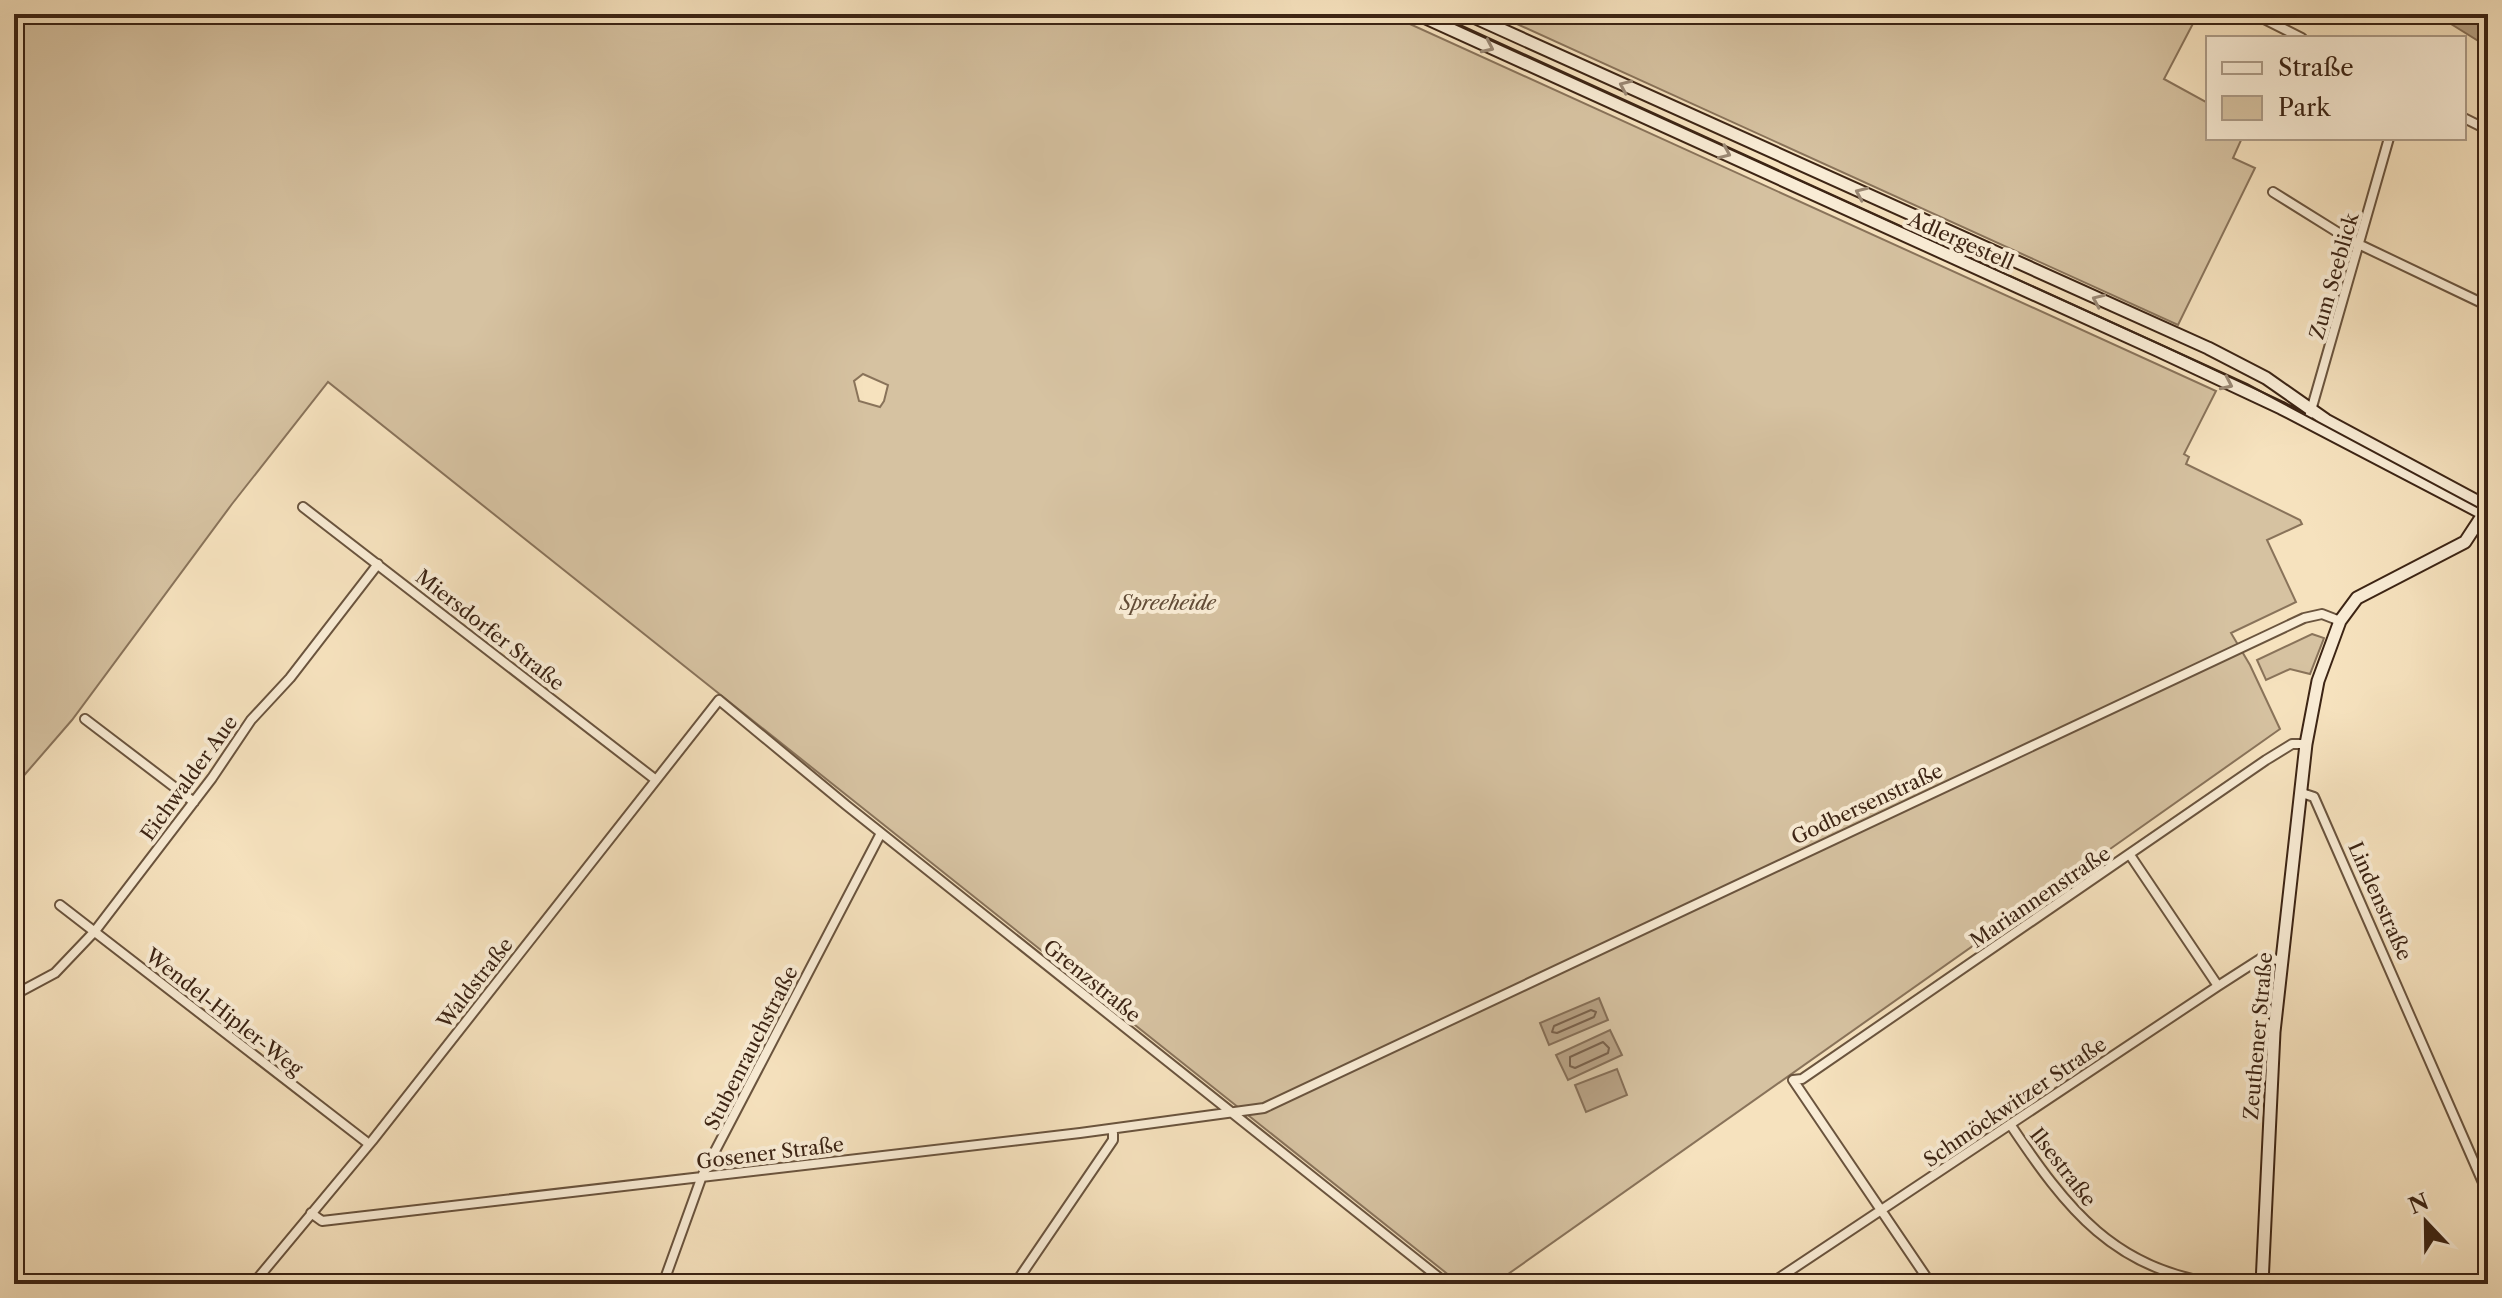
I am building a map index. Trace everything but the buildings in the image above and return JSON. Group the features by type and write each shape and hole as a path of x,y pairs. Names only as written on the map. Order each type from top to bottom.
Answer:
{"main road":[{"name":"Adlergestell","path":"1417,14 2133,339 2310,416 2486,510"},
{"name":"Adlergestell","path":"1467,14 2208,348 2266,378 2310,416"},
{"path":"2302,793 2306,744 2318,681 2340,621 2348,608 2363,593 2465,542 2486,510"},
{"name":"Zeuthener Straße","path":"2262,1284 2270,1091 2302,793"}],"street":[{"path":"2254,14 2298,36"},
{"path":"2466,119 2488,130"},
{"name":"Zum Seeblick","path":"2310,416 2388,140"},
{"path":"2273,192 2360,244 2484,304"},
{"name":"Miersdorfer Straße","path":"303,507 656,780"},
{"name":"Eichwalder Aue","path":"14,995 55,973 95,931 194,802 251,720 290,678 378,564"},
{"name":"Godbersenstraße","path":"1235,1114 1264,1108 1284,1099 2304,618 2322,614 2340,621"},
{"name":"Waldstraße","path":"253,1284 369,1144 719,700"},
{"name":"Grenzstraße","path":"719,700 1447,1284"},
{"path":"85,719 194,802"},
{"name":"Mariannenstraße","path":"1883,1216 1793,1080 1802,1079 2292,744 2306,744"},
{"name":"Lindenstraße","path":"2302,793 2314,797 2488,1194"},
{"name":"Stubenrauchstraße","path":"663,1284 702,1176 881,833"},
{"path":"2130,855 2218,986"},
{"name":"Wendel-Hipler-Weg","path":"60,905 369,1144"},
{"name":"Schmöckwitzer Straße","path":"1770,1284 1883,1216 2010,1124 2260,959 2282,960"},
{"name":"Gosener Straße","path":"311,1213 322,1221 1235,1114"},
{"name":"Ilsestraße","path":"2010,1124 2066,1202 2101,1235 2156,1268 2183,1278 2222,1284"},
{"path":"1015,1284 1113,1140 1113,1129"},
{"path":"1883,1216 1931,1284"}],"green space":[{"name":"Spreeheide","path":"14,14 1388,14 2216,391 2184,454 2189,457 2186,464 2300,520 2302,524 2267,540 2296,602 2231,633 2280,729 1494,1284 1460,1284 328,382 232,504 72,720 14,787","holes":["863,374 888,385 880,407 859,401 854,381"]},
{"path":"1495,14 2198,14 2164,79 2206,102 2206,140 2241,140 2233,158 2255,168 2178,325"},
{"path":"2312,634 2324,638 2310,674 2290,669 2266,680 2257,660"}],"water":[{"path":"2435,14 2488,14 2488,47"},
{"path":"1599,998 1608,1020 1549,1045 1540,1023"},
{"path":"1610,1030 1622,1055 1568,1080 1556,1055"},
{"path":"1617,1069 1627,1095 1586,1112 1575,1085"}],"tram line":[{"path":"1436,14 2247,384 2488,513"}]}
